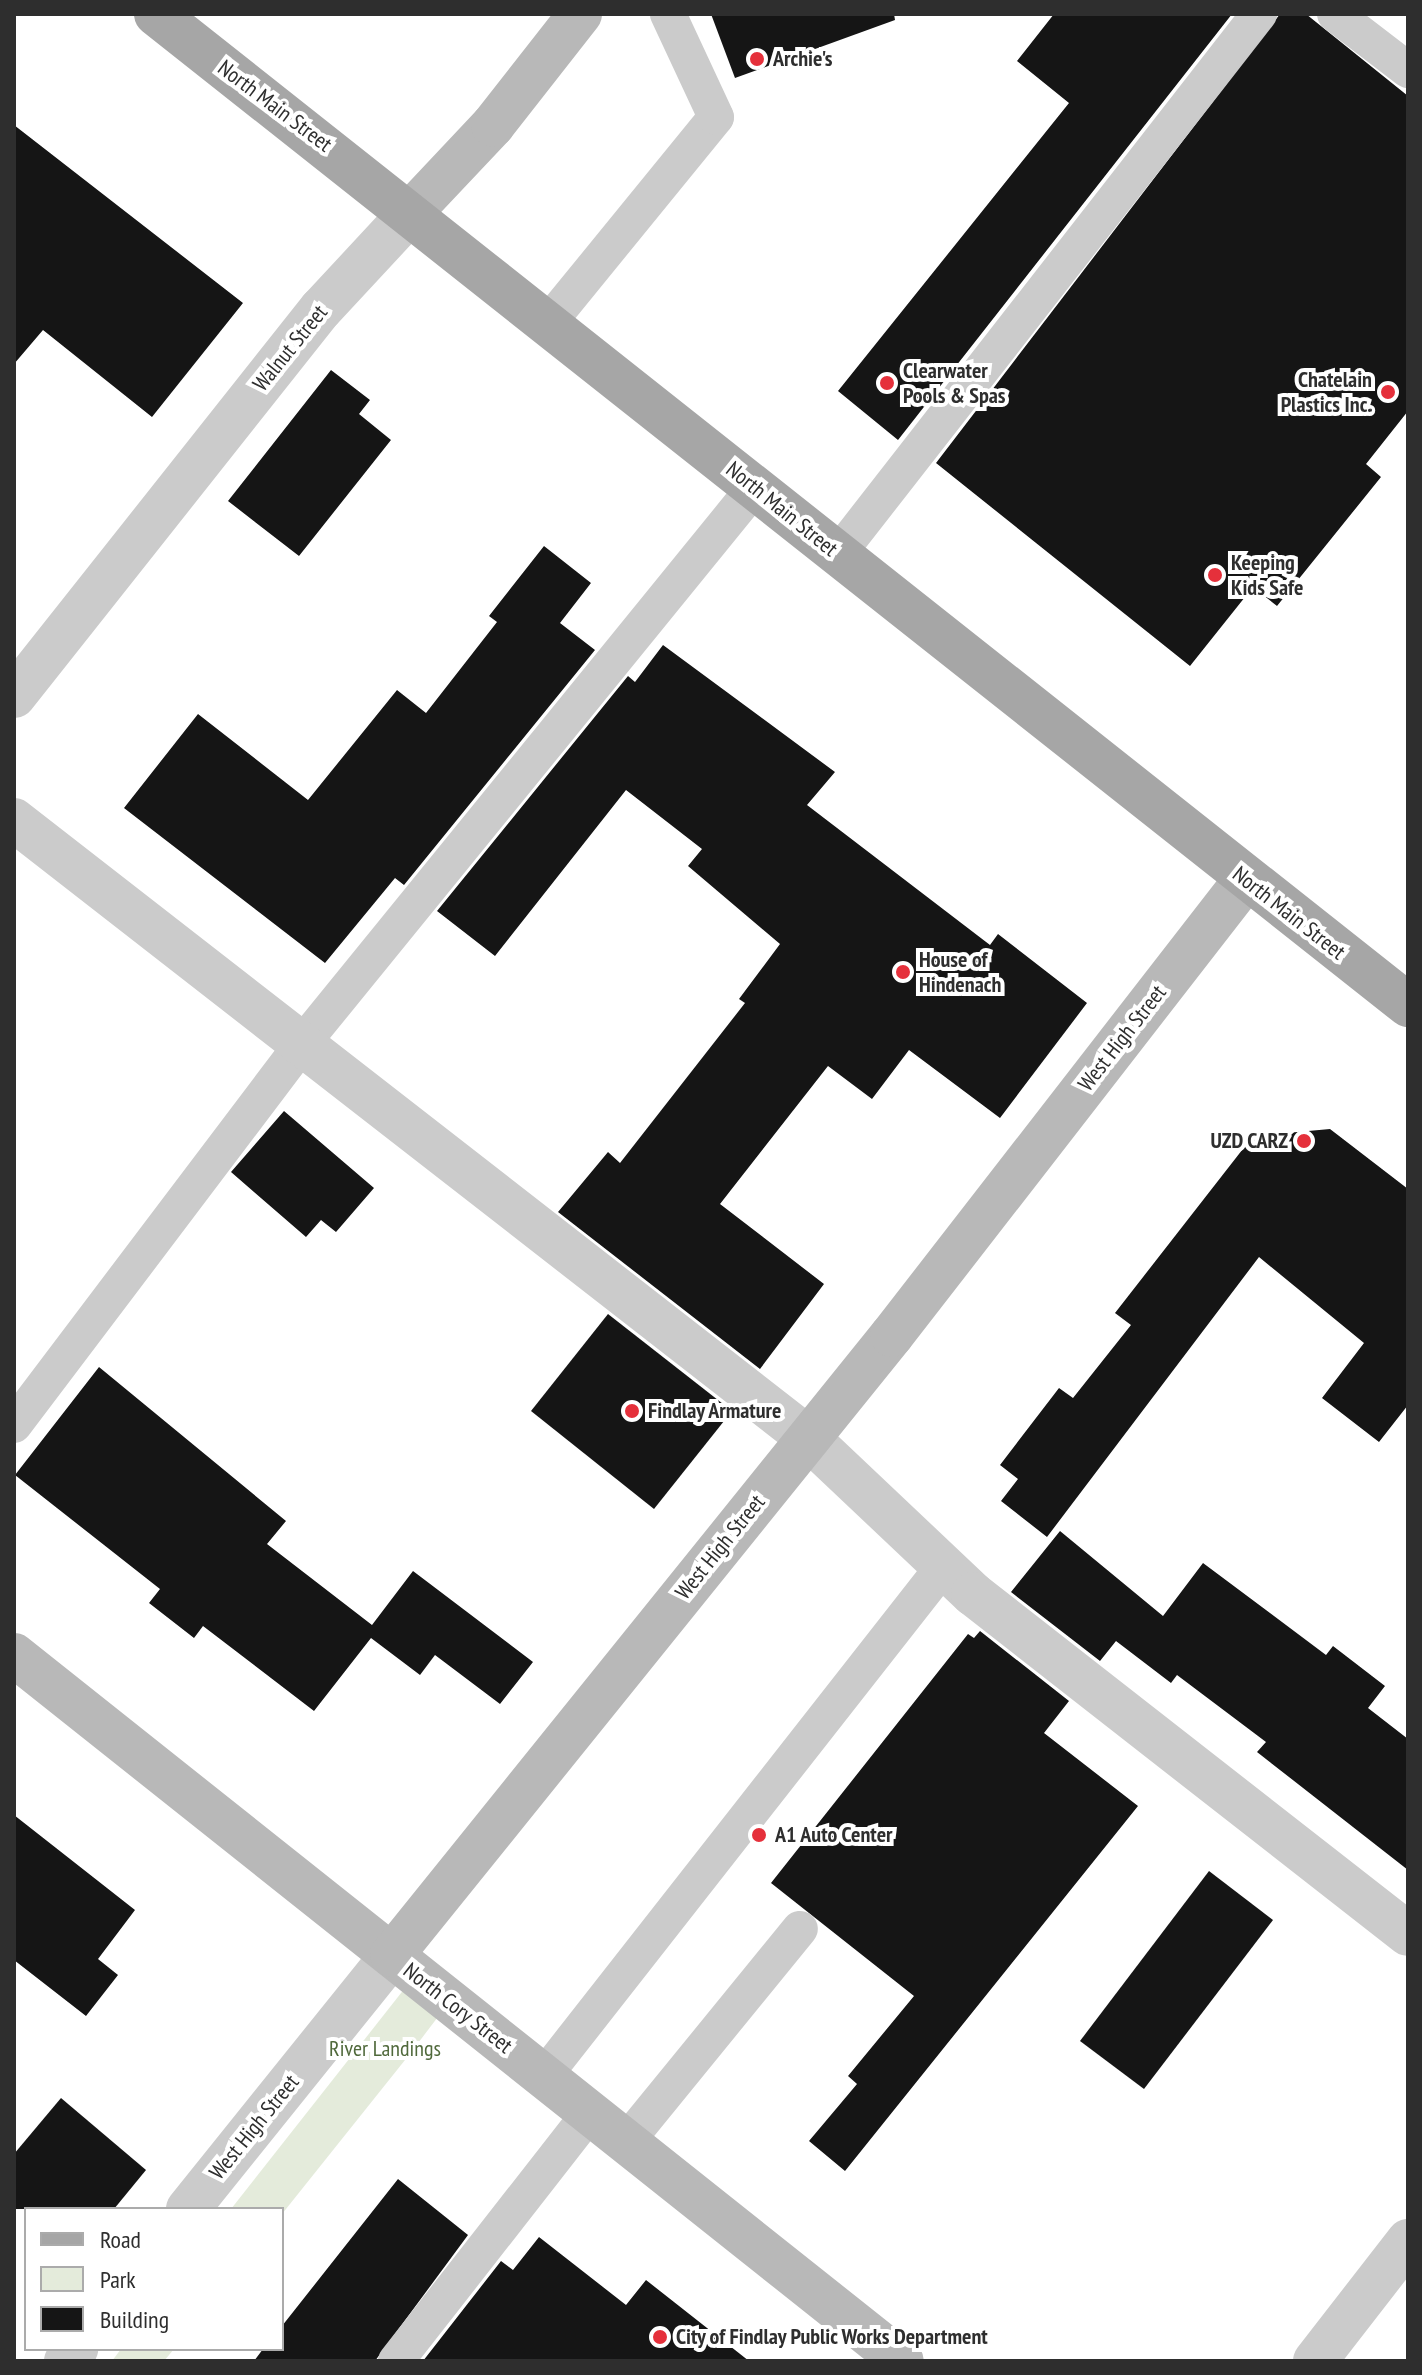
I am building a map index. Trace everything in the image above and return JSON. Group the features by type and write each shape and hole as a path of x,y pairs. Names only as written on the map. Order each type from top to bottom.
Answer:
{"main road":[{"name":"North Main Street","path":"156,14 412,211 838,554 1408,1005"}],"street":[{"name":"Walnut Street","path":"14,696 321,309 493,125 580,14"},
{"path":"14,820 808,1438 943,1567 1408,1934"},
{"name":"West High Street","path":"190,2207 808,1438 1246,879"},
{"name":"North Cory Street","path":"14,1655 902,2361"},
{"path":"1315,2361 1408,2241"}],"lane":[{"path":"549,322 716,117 668,14"},
{"path":"838,554 1259,14"},
{"path":"1335,14 1408,70"},
{"path":"14,1425 302,1044 755,487"},
{"path":"544,2076 943,1567"},
{"path":"626,2142 800,1929"},
{"path":"396,2361 590,2113"}],"green space":[{"name":"River Landings","path":"416,1974 450,2001 284,2211 284,2207 233,2207"},
{"path":"120,2351 172,2351 164,2361 112,2361"}],"building":[{"name":"Archie's","path":"711,14 894,14 895,20 735,78"},
{"path":"1054,14 1232,14 898,440 838,391 1069,103 1017,61"},
{"path":"1280,14 1306,14 1408,96 1408,411 1366,464 1381,477 1277,606 1253,587 1190,666 936,463"},
{"path":"14,125 243,303 152,417 43,330 14,364"},
{"path":"331,370 370,400 359,414 391,440 299,556 228,501"},
{"path":"544,546 591,583 560,623 595,650 404,885 395,878 325,963 124,808 198,714 308,800 397,690 426,713 497,622 489,616"},
{"path":"663,645 835,772 807,805 990,945 998,934 1087,1003 1000,1118 909,1050 872,1099 828,1066 720,1204 824,1284 760,1369 558,1212 608,1152 620,1163 745,1003 739,999 780,944 688,866 702,849 626,790 495,956 437,911 628,676 635,682"},
{"path":"284,1111 374,1188 336,1232 321,1220 306,1237 231,1172"},
{"path":"1330,1129 1408,1189 1408,1405 1379,1442 1322,1398 1364,1343 1259,1257 1047,1537 1001,1501 1018,1479 1000,1465 1059,1388 1073,1398 1131,1325 1115,1313 1253,1136"},
{"name":"Findlay Armature","path":"608,1314 732,1411 654,1509 531,1411"},
{"path":"99,1367 286,1521 267,1544 372,1625 413,1571 533,1662 500,1704 435,1655 420,1675 371,1638 314,1711 203,1626 194,1638 149,1603 160,1589 15,1475"},
{"path":"1060,1531 1163,1616 1203,1563 1326,1655 1333,1646 1385,1686 1368,1708 1408,1739 1408,1870 1257,1752 1266,1742 1177,1675 1171,1683 1116,1641 1100,1661 1011,1592"},
{"path":"980,1631 1069,1701 1044,1733 1138,1806 845,2171 809,2141 857,2084 848,2076 914,1996 771,1883 968,1634 974,1638"},
{"path":"14,1815 135,1910 98,1959 118,1975 86,2016 14,1960"},
{"path":"1209,1871 1273,1920 1144,2089 1080,2041"},
{"path":"61,2098 146,2170 116,2207 14,2209 14,2154"},
{"path":"398,2179 468,2235 375,2361 254,2361 262,2351 284,2351 284,2323"},
{"path":"539,2237 626,2305 646,2280 749,2361 423,2361 501,2261 513,2270"}],"place":[{"name":"Archie's","path":"757,59"},
{"name":"Clearwater Pools & Spas","path":"887,383"},
{"name":"Chatelain Plastics Inc.","path":"1388,392"},
{"name":"Keeping Kids Safe","path":"1215,575"},
{"name":"House of Hindenach","path":"903,972"},
{"name":"UZD CARZ","path":"1304,1141"},
{"name":"Findlay Armature","path":"632,1411"},
{"name":"A1 Auto Center","path":"759,1835"},
{"name":"City of Findlay Public Works Department","path":"660,2337"}]}
